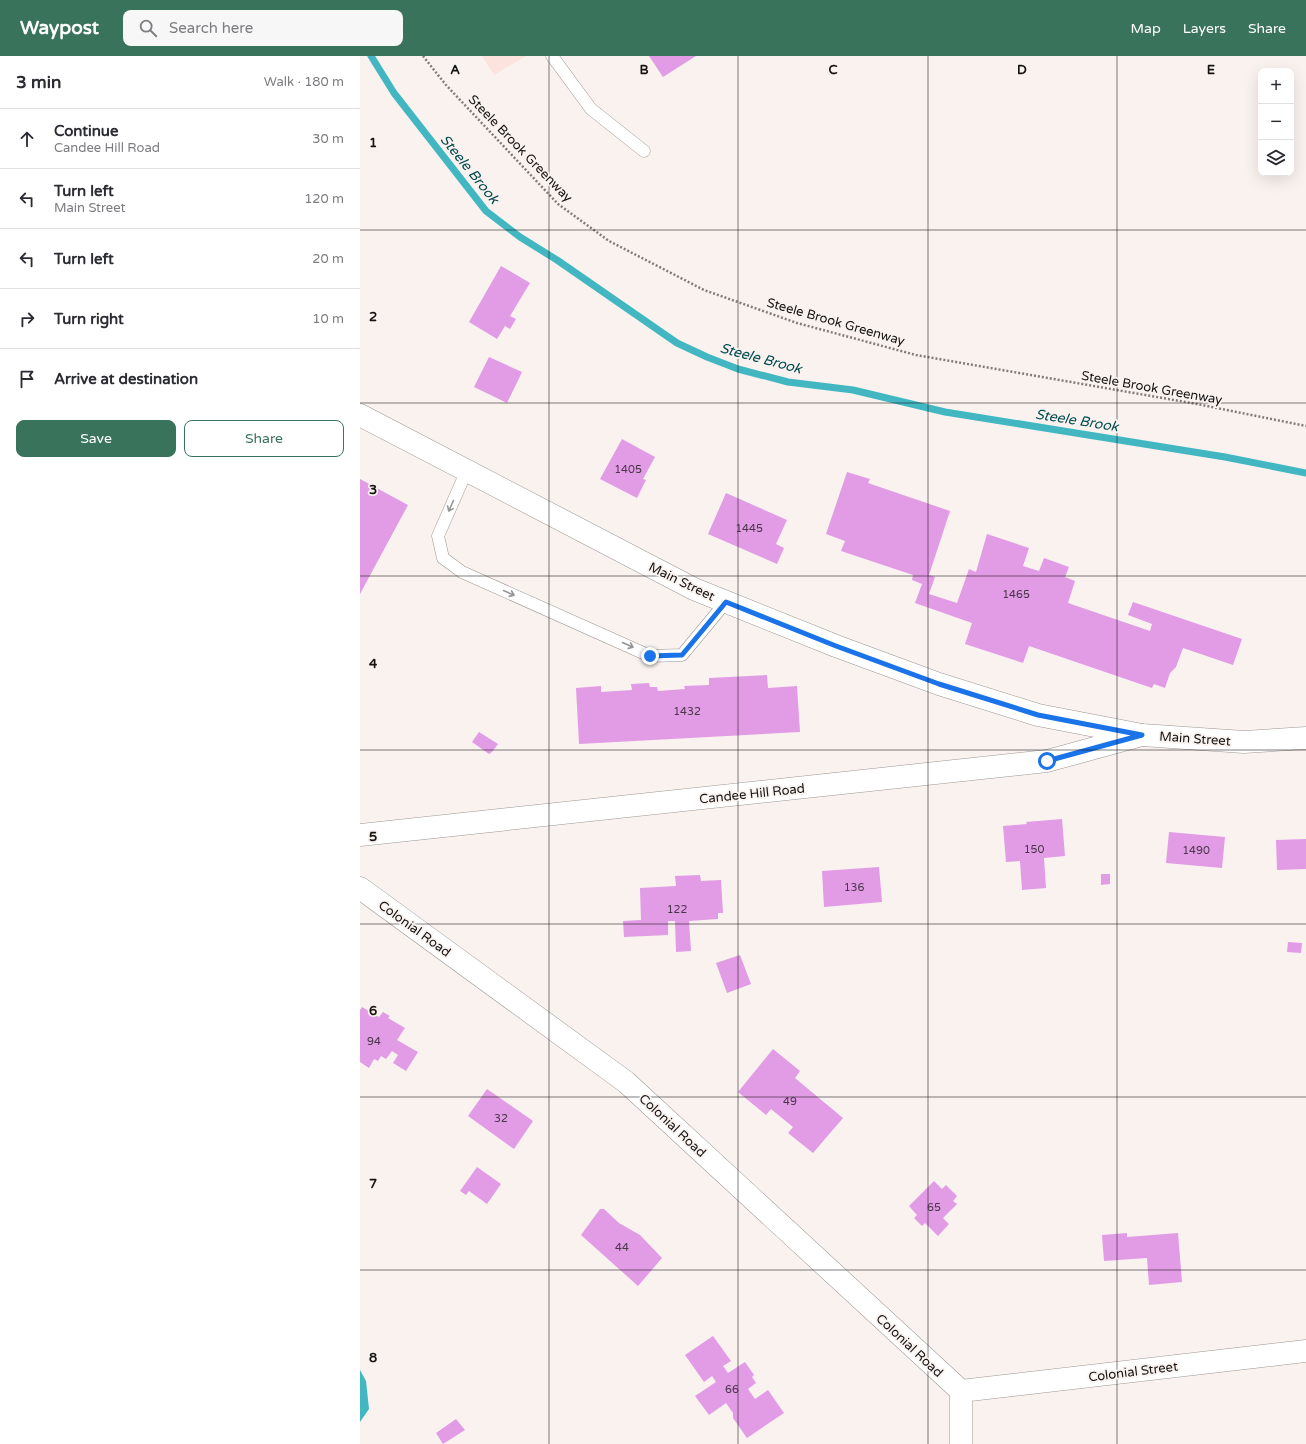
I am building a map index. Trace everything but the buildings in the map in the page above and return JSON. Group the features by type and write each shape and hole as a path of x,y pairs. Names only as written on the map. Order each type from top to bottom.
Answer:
{"street":[{"name":"Main Street","path":"360,414 694,589 836,646 939,684 1038,715 1142,735 1244,742 1306,738"},
{"name":"Candee Hill Road","path":"360,835 1047,761 1142,735"},
{"name":"Colonial Road","path":"360,888 626,1082 961,1391"},
{"name":"Colonial Street","path":"961,1391 1306,1351"},
{"path":"961,1391 961,1444"}],"lane":[{"path":"552,56 591,109 644,151"},
{"path":"467,470 438,536 443,558 462,572 650,656 682,655 726,602"}],"path":[{"name":"Steele Brook Greenway","path":"423,56 446,85 558,204 609,241 704,290 797,323 916,354 1197,404 1306,426"}],"shaded area":[{"path":"482,56 526,56 494,75"}],"water":[{"path":"360,1370 366,1381 369,1409 360,1422"}],"waterway":[{"name":"Steele Brook","path":"371,56 394,93 486,211 520,237 557,260 677,343 707,357 738,369 788,382 853,390 945,412 1225,457 1306,473"}],"route":[{"path":"650,656 682,655 726,602 836,646 939,684 1038,715 1142,735 1047,761"}]}
